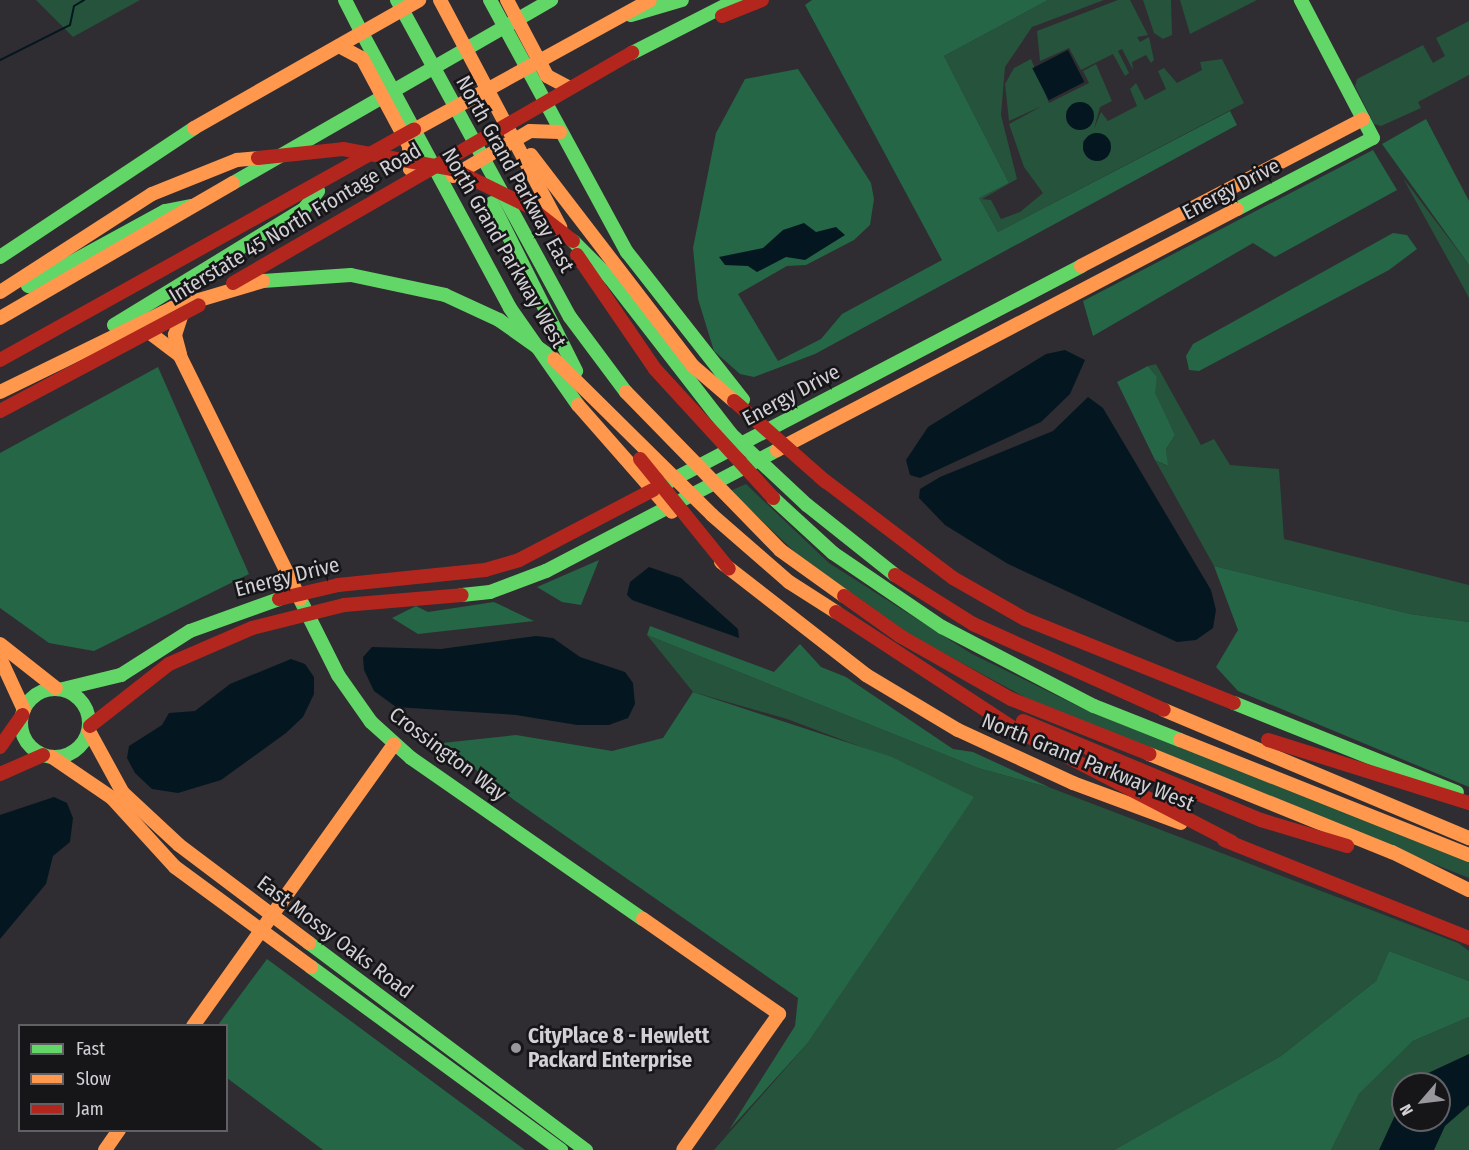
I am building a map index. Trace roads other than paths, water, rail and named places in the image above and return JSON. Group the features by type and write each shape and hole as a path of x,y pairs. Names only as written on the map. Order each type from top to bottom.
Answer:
{"main road":[{"name":"North Grand Parkway West","path":"345,0 362,33 378,75 416,151 432,165 551,372 729,569 866,675 958,730 1073,783 1232,842 1469,938"},
{"name":"North Grand Parkway East","path":"397,0 540,268 604,364"},
{"path":"0,257 177,138 419,0"},
{"name":"North Grand Parkway East","path":"440,0 566,239 610,307 720,444 754,482 833,552 952,632 1094,706 1469,855"},
{"path":"507,0 547,76 568,87"},
{"path":"0,318 208,203 552,0"},
{"path":"0,360 324,183 617,15 650,0"},
{"path":"617,15 650,14 682,0"},
{"name":"Interstate 45 North Frontage Road","path":"0,411 181,316 407,179 568,87 650,42 736,0"},
{"path":"650,42 762,0"},
{"path":"1301,0 1363,119"},
{"path":"492,4 543,102 627,252 673,316 762,425"},
{"path":"339,46 357,53 378,75"},
{"path":"449,99 532,291 579,376 651,482"},
{"name":"Energy Drive","path":"60,689 121,675 224,615 298,595 383,578 485,570 536,552 1363,119 1373,138 546,571 490,592 385,600 308,614 207,644 132,689 89,729"},
{"path":"506,124 686,358 825,482 953,578 1025,618 1469,797"},
{"path":"448,194 457,171 530,131 560,132"},
{"path":"0,292 140,201 227,163 280,152 343,149 452,169 528,206 576,243 610,278 731,434 807,505 899,578 973,624 1469,838"},
{"path":"407,179 416,151"},
{"path":"0,394 304,208 324,183"},
{"path":"0,300 165,211 208,203"},
{"path":"0,394 155,316 234,286 328,274 412,285 478,309 550,355 712,515 789,582 1018,731 1232,842"},
{"path":"1066,274 1076,293"},
{"name":"Crossington Way","path":"181,316 175,335 180,356 298,595 354,702 394,744 779,1014 683,1150"},
{"name":"Crossington Way","path":"150,333 180,356"},
{"name":"North Grand Parkway West","path":"604,364 689,466 722,498 841,596 960,672 1063,723 1392,852 1420,868 1469,890"},
{"path":"536,552 546,571"},
{"path":"0,644 60,689 83,703 89,729 73,752 47,756 0,774"},
{"path":"0,658 23,712 27,741 47,756"},
{"path":"0,747 39,692 60,689"},
{"path":"953,690 1261,820 1420,868"},
{"path":"1192,718 1469,803"},
{"name":"East Mossy Oaks Road","path":"89,729 123,793 270,916 586,1150"},
{"path":"195,1024 394,744"},
{"name":"East Mossy Oaks Road","path":"47,756 112,798 175,867 561,1150"},
{"path":"389,1024 398,1011"},
{"path":"510,1113 520,1100"},
{"path":"105,1150 118,1132"}],"water":[{"path":"1068,50 1084,82 1049,100 1032,68"},
{"path":"1080,102 1090,106 1094,116 1090,126 1080,130 1070,126 1066,116 1070,106"},
{"path":"1097,133 1107,137 1111,147 1107,157 1097,161 1087,157 1083,147 1087,137"},
{"path":"804,223 816,232 836,227 845,235 805,260 786,257 757,272 748,266 725,265 719,257 763,248 783,230"},
{"path":"1065,350 1085,360 1070,394 1041,422 920,478 910,475 906,460 928,427 1046,354"},
{"path":"1088,397 1103,408 1211,590 1216,610 1213,628 1196,640 1177,642 1008,564 945,525 919,498 920,489 940,477 1053,431"},
{"path":"649,567 681,578 738,629 739,638 632,600 627,595 630,582"},
{"path":"536,636 553,638 580,657 625,672 633,683 635,704 628,718 609,725 577,725 516,715 396,707 374,691 364,670 363,657 372,647 441,649"},
{"path":"291,659 305,664 314,677 314,694 303,717 286,733 221,780 178,793 152,789 135,773 127,758 129,746 162,725 169,713 195,711 230,684"},
{"path":"54,797 67,803 73,818 70,842 53,856 46,884 0,939 0,815"},
{"path":"1469,1054 1469,1105 1451,1121 1451,1072 1430,1072"},
{"path":"1391,1124 1391,1132 1442,1132 1434,1150 1379,1150"}],"waterway":[{"path":"0,60 70,25 74,6 84,0"}],"place":[{"name":"CityPlace 8 - Hewlett Packard Enterprise","path":"516,1048"}]}
